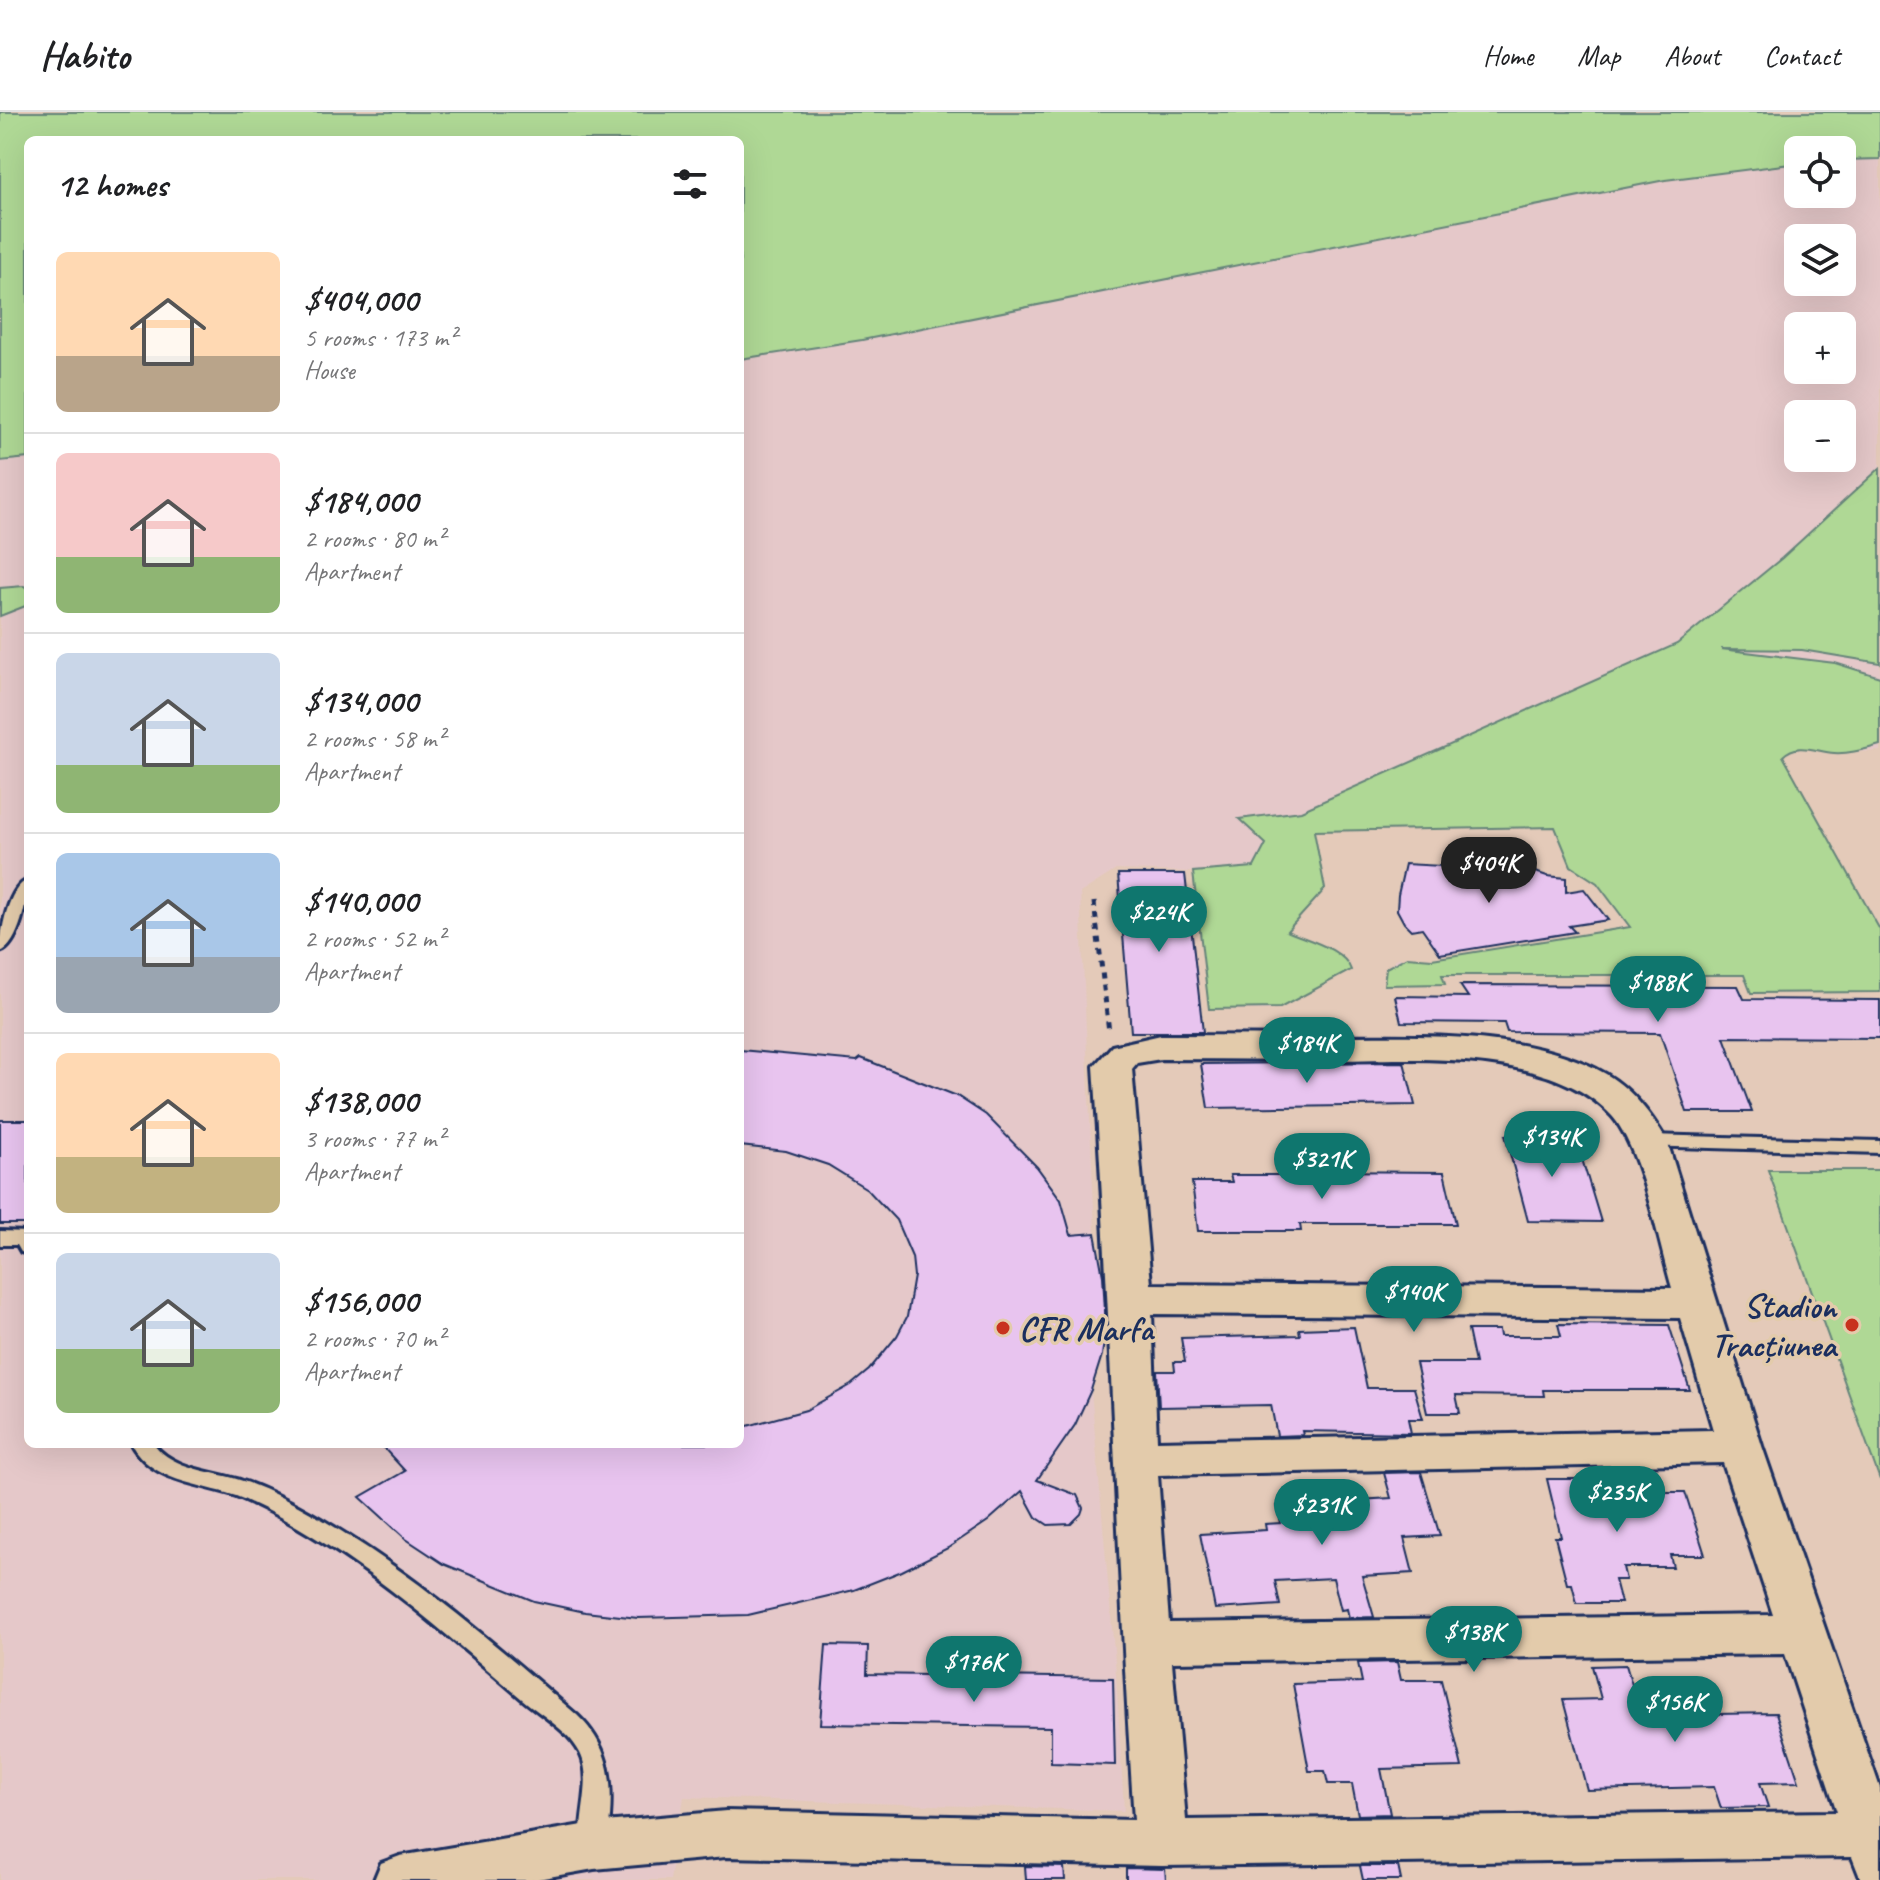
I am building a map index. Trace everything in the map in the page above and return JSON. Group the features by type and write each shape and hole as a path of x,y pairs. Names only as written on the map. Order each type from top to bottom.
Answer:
{"street":[{"path":"400,1880 594,1846 726,1834 1162,1843 1875,1849 1740,1446 1648,1141 1638,1120 1622,1103 1579,1078 1525,1058 1481,1052 1161,1047 1125,1054 1118,1060 1113,1073 1131,1299 1135,1458 1162,1843"},
{"path":"1131,1299 1697,1303"},
{"path":"1135,1458 1740,1446"},
{"path":"1146,1643 1802,1634"}],"lane":[{"path":"0,947 24,894"},
{"path":"1648,1141 1880,1147"},
{"path":"0,1238 24,1241"},
{"path":"145,1448 153,1460 165,1467 244,1490 317,1525 392,1575 500,1663 589,1745 598,1779 594,1846"}],"path":[{"path":"1094,902 1113,1073"}],"shaded area":[{"path":"1880,159 1880,468 1782,558 1678,644 1802,650 1880,663 1880,751 1833,753 1807,748 1790,750 1783,756 1880,930 1880,992 1751,993 1744,975 1442,975 1445,984 1384,985 1386,968 1398,958 1432,959 1630,928 1597,883 1571,866 1555,827 1314,831 1325,889 1287,931 1335,952 1349,963 1351,970 1272,1010 1209,1009 1193,872 1116,870 1080,893 1095,1233 1105,1286 1107,1320 1102,1355 1091,1390 1116,1673 1124,1811 684,1797 670,1880 0,1880 0,461 24,458 24,1448 744,1448 744,358 862,340 1587,195 1724,171 1784,165 1784,208 1856,208 1856,160"}],"green space":[{"path":"0,112 1880,112 1880,159 1856,160 1856,136 1784,136 1784,165 1665,180 862,340 744,358 744,136 24,136 24,458 0,461"},
{"path":"1880,468 1880,663 1802,650 1721,649 1835,663 1880,677 1880,745 1840,753 1801,748 1783,756 1880,930 1880,992 1751,993 1744,975 1442,975 1445,984 1384,985 1386,968 1407,957 1432,959 1630,927 1597,883 1571,866 1555,827 1314,831 1325,889 1287,931 1333,950 1351,970 1280,1008 1209,1009 1193,872 1254,867 1266,844 1239,819 1301,811 1677,644 1782,558"},
{"path":"24,586 24,607 0,616 0,588"},
{"name":"Stadion Tracțiunea","path":"1768,1170 1880,1170 1880,1480"}],"building":[{"path":"1461,862 1521,867 1547,876 1566,878 1566,892 1584,889 1608,920 1569,926 1575,932 1440,954 1422,928 1411,930 1397,910 1405,864 1460,867"},
{"path":"1118,874 1185,874 1203,1032 1131,1032"},
{"path":"1460,985 1738,986 1744,999 1880,1000 1880,1038 1724,1037 1752,1112 1687,1112 1660,1033 1507,1032 1504,1023 1401,1022 1395,996 1468,997"},
{"name":"CFR Marfa","path":"744,1050 857,1061 861,1058 957,1096 986,1115 1037,1167 1061,1200 1071,1235 1095,1233 1103,1276 1106,1329 1102,1355 1075,1425 1037,1480 1077,1495 1083,1508 1071,1524 1048,1525 1036,1517 1022,1491 988,1521 948,1548 854,1590 748,1615 638,1618 585,1612 534,1601 444,1564 406,1539 360,1497 405,1471 384,1448 744,1448 744,1427 806,1410 851,1385 869,1370 897,1336 907,1317 914,1276 912,1257 896,1220 867,1189 828,1165 786,1151 744,1146"},
{"path":"1404,1062 1415,1105 1208,1108 1201,1064"},
{"path":"0,1120 24,1120 24,1224 0,1224"},
{"path":"1505,1135 1575,1136 1601,1222 1528,1221"},
{"path":"1321,1171 1444,1172 1456,1224 1300,1224 1301,1231 1198,1231 1192,1182 1232,1182 1230,1175 1322,1175"},
{"path":"1558,1324 1669,1325 1690,1390 1543,1390 1544,1396 1456,1395 1460,1413 1427,1413 1416,1363 1475,1363 1468,1330 1499,1330 1500,1336 1561,1336"},
{"path":"1354,1327 1367,1388 1414,1388 1423,1419 1408,1419 1411,1433 1302,1431 1303,1435 1277,1436 1271,1405 1159,1407 1157,1371 1175,1371 1174,1362 1185,1362 1181,1338 1300,1335 1299,1329"},
{"path":"1421,1472 1440,1536 1404,1538 1413,1573 1362,1576 1374,1617 1349,1618 1347,1609 1341,1610 1333,1578 1275,1581 1280,1605 1215,1609 1200,1534 1266,1530 1265,1524 1281,1523 1277,1505 1391,1498 1384,1473"},
{"path":"1547,1479 1610,1479 1614,1492 1685,1492 1705,1555 1670,1555 1673,1567 1623,1567 1626,1580 1615,1580 1621,1603 1577,1603 1572,1584 1567,1584 1555,1537 1561,1537"},
{"path":"826,1645 868,1646 867,1674 1113,1678 1115,1765 1051,1763 1051,1727 820,1724"},
{"path":"1397,1662 1401,1680 1441,1680 1462,1767 1381,1769 1390,1814 1358,1815 1352,1784 1328,1784 1325,1771 1309,1771 1293,1684 1362,1682 1358,1663"},
{"path":"1626,1665 1636,1698 1710,1697 1716,1714 1776,1713 1799,1782 1760,1783 1768,1807 1721,1808 1714,1787 1587,1790 1563,1700 1601,1699 1592,1666"},
{"path":"1025,1866 1064,1867 1065,1880 1026,1880"},
{"path":"1360,1866 1398,1866 1401,1880 1363,1880"},
{"path":"1126,1868 1165,1869 1166,1880 1126,1880"}],"place":[{"name":"Stadion Tracțiunea","path":"1852,1325"},
{"name":"CFR Marfa","path":"1003,1328"}]}
